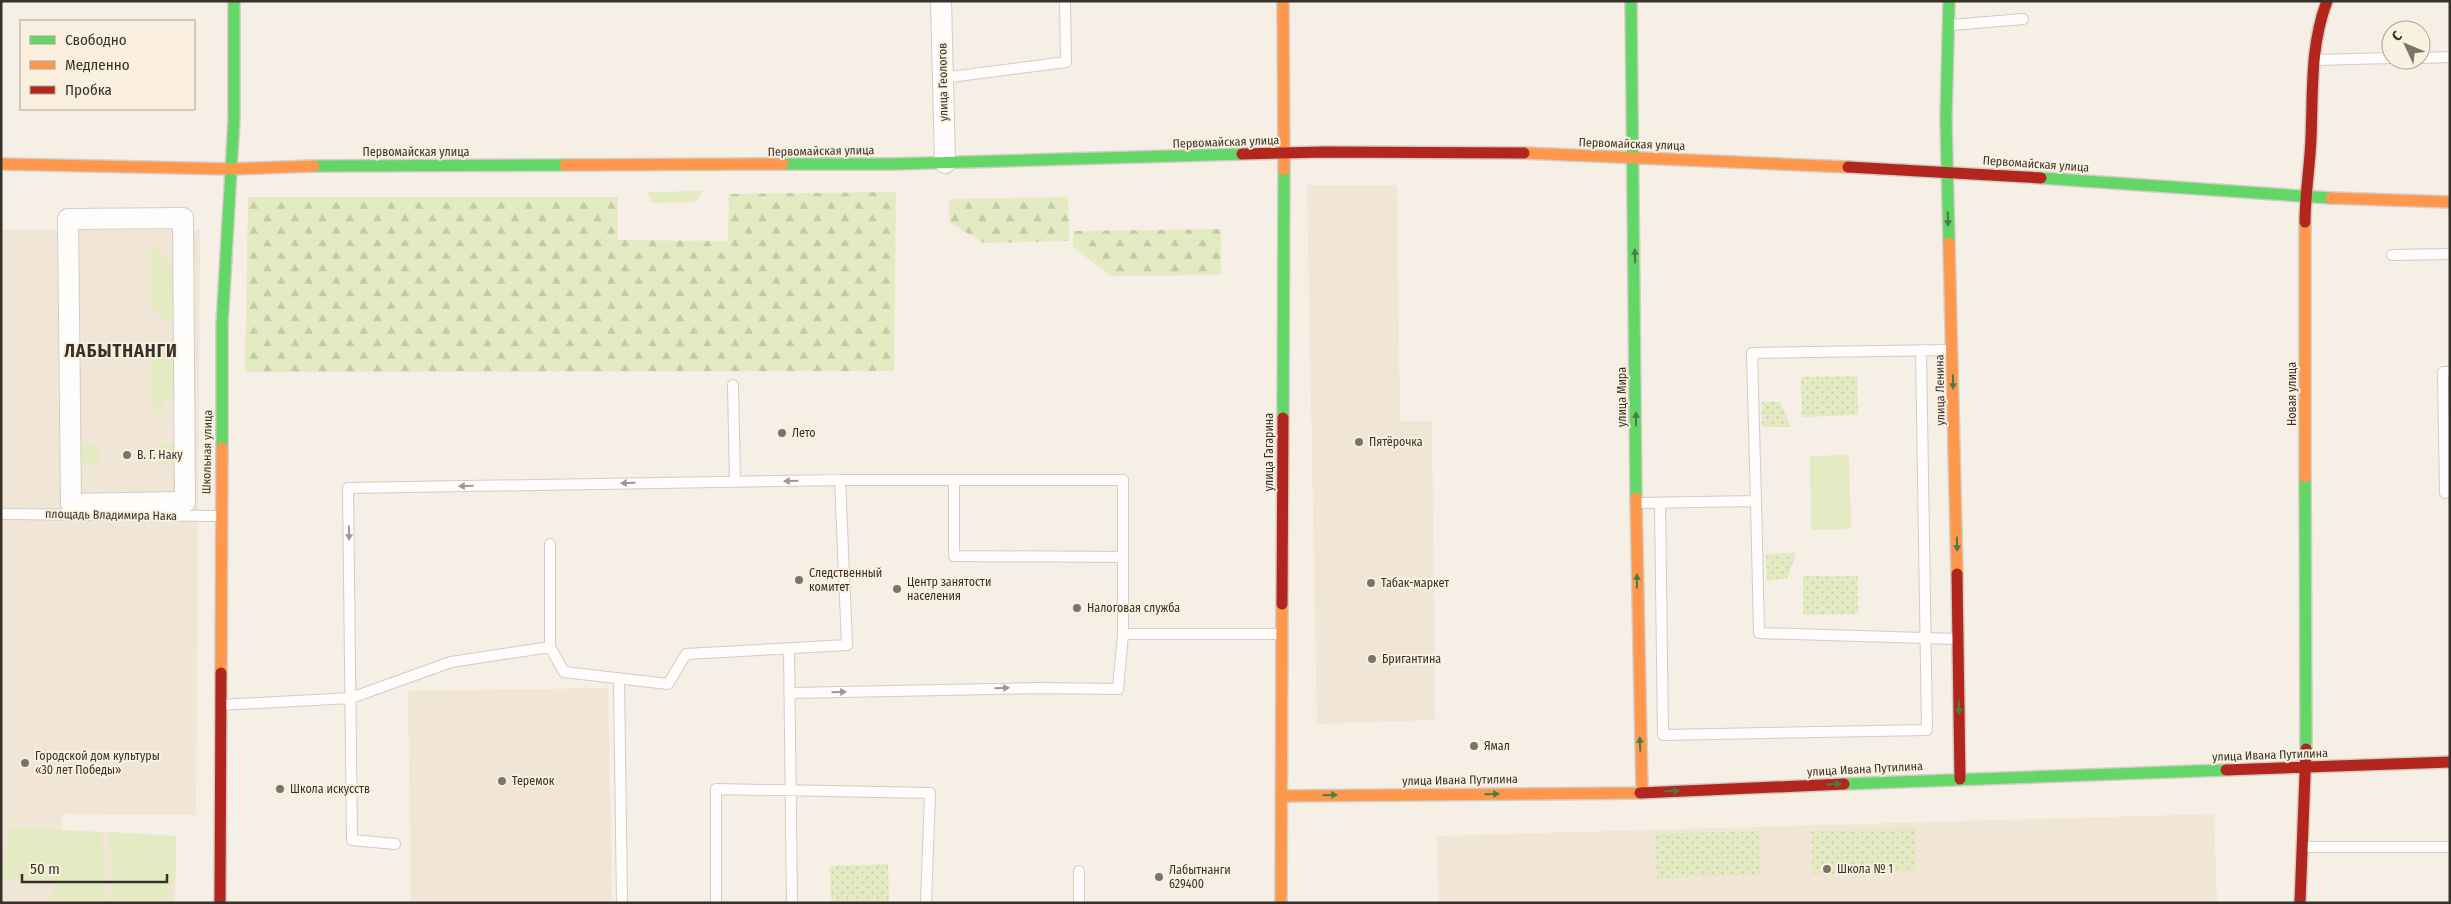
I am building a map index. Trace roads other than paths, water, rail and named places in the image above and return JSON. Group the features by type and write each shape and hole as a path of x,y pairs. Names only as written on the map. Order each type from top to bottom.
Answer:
{"street":[{"name":"Школьная улица","path":"220,903 222,325 234,119 234,1"},
{"name":"улица Геологов","path":"941,1 944,163"},
{"name":"улица Гагарина","path":"1281,903 1283,1"},
{"name":"улица Мира","path":"1631,1 1642,792"},
{"name":"улица Ленина","path":"1949,1 1946,171 1952,350 1960,778"},
{"name":"Новая улица","path":"2300,903 2306,768 2305,197 2311,141 2313,60 2318,21 2326,1"},
{"name":"Первомайская улица","path":"1,164 231,169 279,166 944,163 1284,154 1498,152 1946,171 2305,197 2450,202"},
{"name":"площадь Владимира Нака","path":"182,218 185,502 71,504 68,219 182,218"},
{"name":"улица Ивана Путилина","path":"1281,796 1642,792 1960,778 2450,762"}],"lane":[{"path":"942,78 1066,62 1065,1"},
{"path":"1950,25 2023,19"},
{"path":"2431,58 2450,57"},
{"path":"2313,60 2381,58"},
{"path":"2392,255 2450,254"},
{"path":"1660,503 1663,735 1927,730 1921,350"},
{"path":"1952,350 1752,353 1758,633 1958,639"},
{"path":"2445,493 2443,372 2450,372"},
{"path":"733,385 735,481"},
{"path":"550,544 550,647 564,672 668,684 686,654 847,646 840,480"},
{"path":"954,480 954,556 1123,557"},
{"path":"395,844 352,840 348,488 735,481 1124,480 1123,634 1118,689 1038,688 791,693"},
{"path":"1637,504 1756,501"},
{"name":"площадь Владимира Нака","path":"1,514 220,516"},
{"path":"1123,634 1281,634"},
{"path":"220,705 351,698 451,662 550,647"},
{"path":"789,649 792,903"},
{"path":"620,678 622,903"},
{"path":"716,903 716,789 930,792 926,903"},
{"path":"2302,847 2450,847"},
{"path":"1079,871 1079,903"}],"place":[{"name":"Лето","path":"782,433"},
{"name":"Пятёрочка","path":"1359,442"},
{"name":"В. Г. Наку","path":"127,455"},
{"name":"Следственный комитет","path":"799,580"},
{"name":"Табак-маркет","path":"1371,583"},
{"name":"Центр занятости населения","path":"897,589"},
{"name":"Налоговая служба","path":"1077,608"},
{"name":"Бригантина","path":"1372,659"},
{"name":"Ямал","path":"1474,746"},
{"name":"Городской дом культуры «30 лет Победы»","path":"25,763"},
{"name":"Теремок","path":"502,781"},
{"name":"Школа искусств","path":"280,789"},
{"name":"Школа № 1","path":"1827,869"},
{"name":"Лабытнанги 629400","path":"1159,877"}],"district":[{"name":"ЛАБЫТНАНГИ","path":"121,351"}]}
